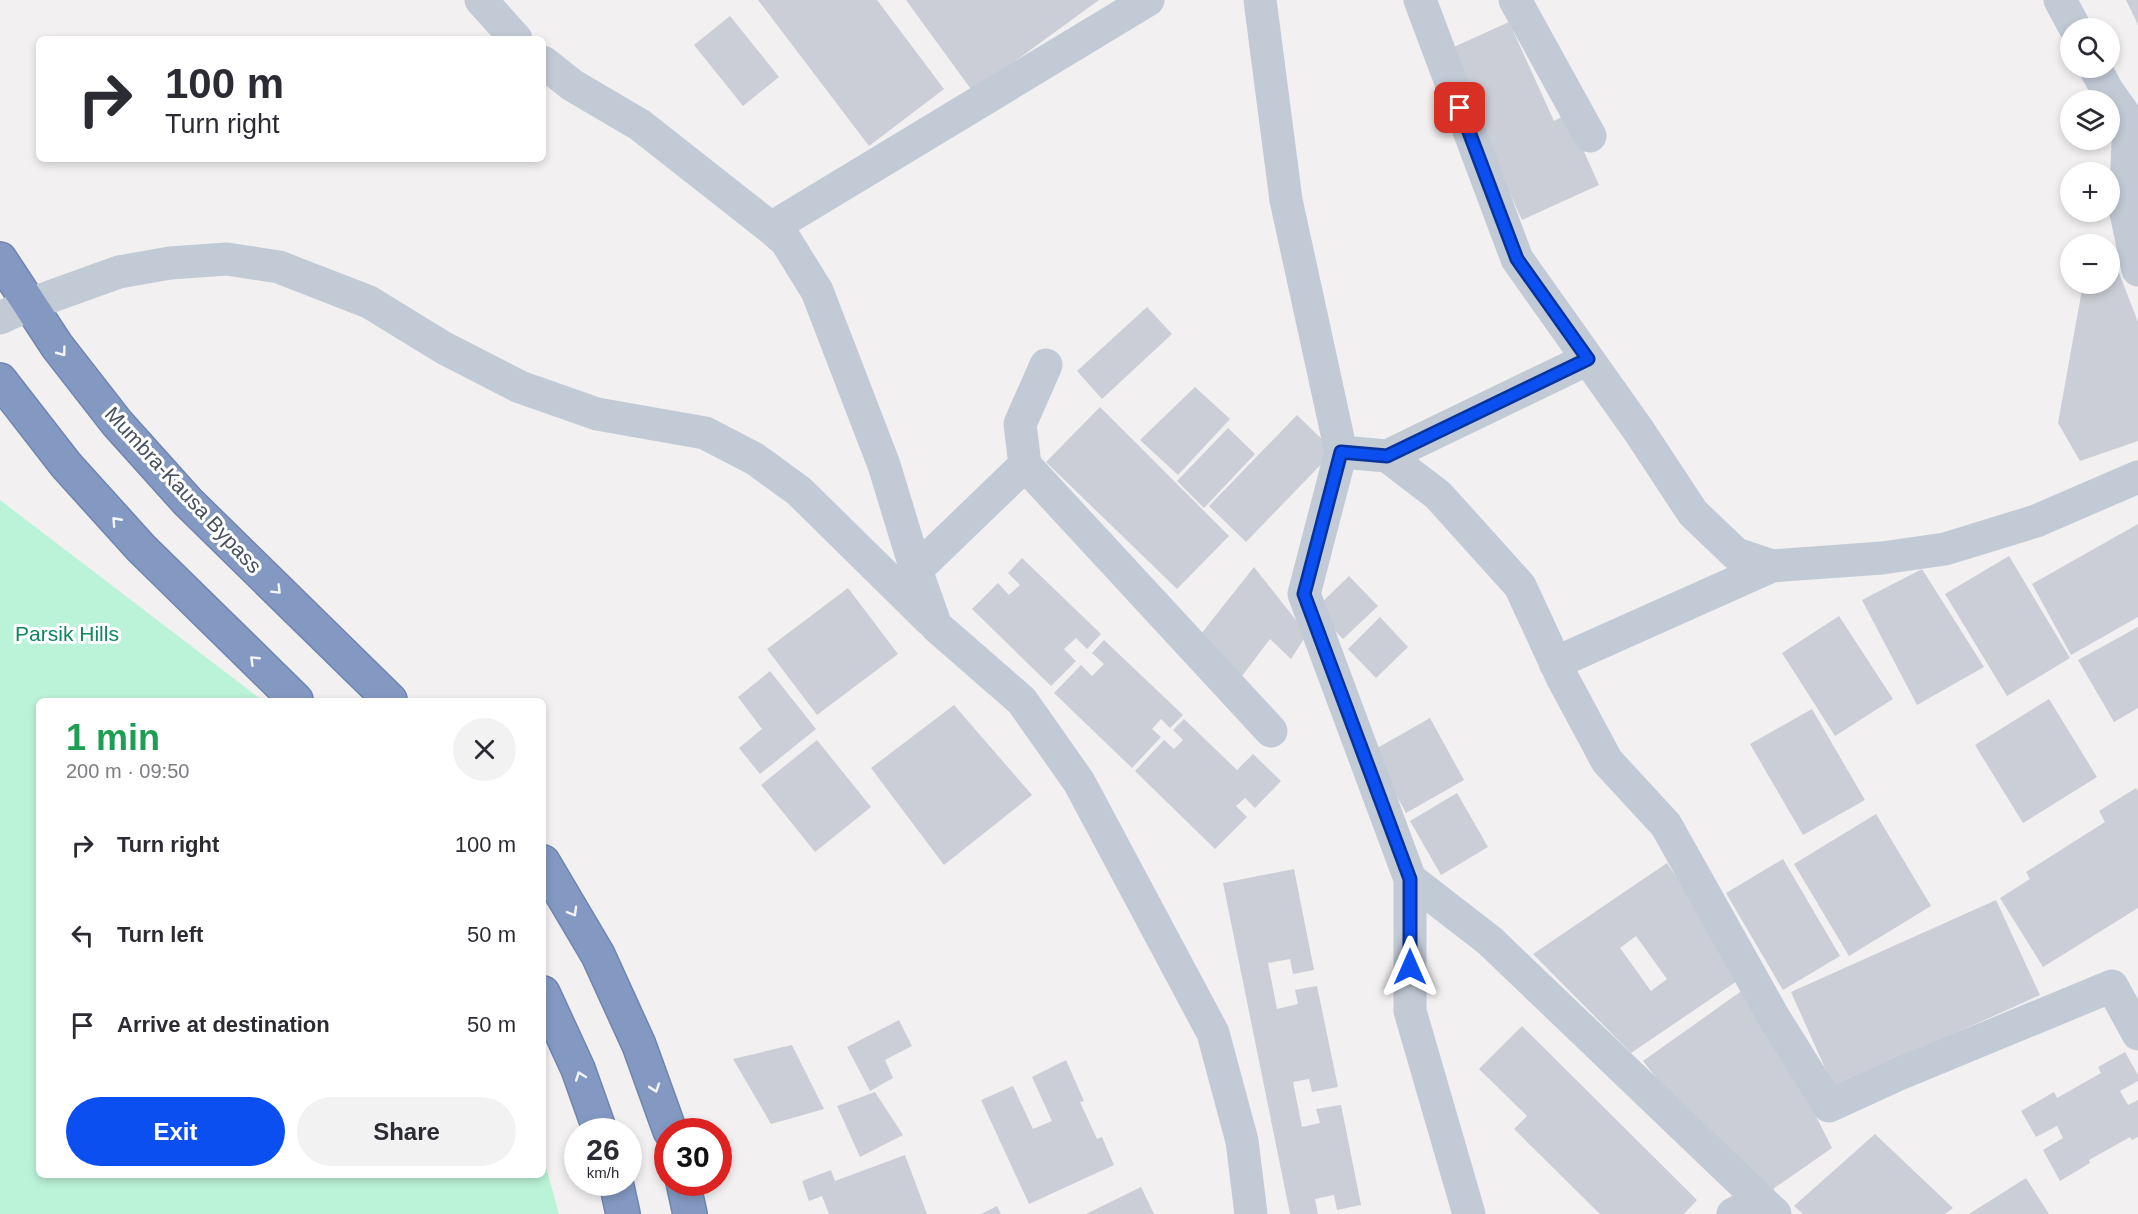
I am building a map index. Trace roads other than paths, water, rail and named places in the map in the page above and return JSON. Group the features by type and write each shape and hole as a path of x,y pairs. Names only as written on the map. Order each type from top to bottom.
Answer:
{"highway":[{"name":"Mumbra-Kausa Bypass","path":"0,259 57,346 117,423 188,502 388,698"},
{"path":"0,380 66,465 141,548 294,698"},
{"path":"546,867 598,955 639,1045 665,1118"},
{"path":"546,1000 578,1069 595,1118"},
{"path":"619,1196 623,1214"},
{"path":"686,1196 690,1214"}],"street":[{"path":"481,0 513,36"},
{"path":"771,228 1148,0"},
{"path":"1260,0 1286,200 1341,452 1304,594 1410,879 1410,1011 1469,1214"},
{"path":"1420,0 1517,259 1694,513 1736,554 1772,566"},
{"path":"1515,0 1590,136"},
{"path":"2060,0 2070,18"},
{"path":"546,64 572,85 640,125 786,241 817,291 884,465 916,570 936,626"},
{"path":"2100,78 2134,128 2125,208 2138,270"},
{"path":"0,318 30,304 119,272 170,263 227,259 279,267 369,302 444,348 520,387 597,414 705,433 755,459 799,492 936,626 1022,701 1079,782 1213,1033 1242,1141 1247,1212"},
{"path":"1341,452 1387,456 1588,359"},
{"path":"1046,365 1020,424 1025,465 1271,731"},
{"path":"1387,456 1438,495 1520,586 1555,663 1607,761 1666,825 1773,1016 1829,1106 1899,1074 2112,986 2138,1034"},
{"path":"916,570 1025,465"},
{"path":"1555,663 1772,566 1882,558 1945,549 2036,521 2138,477"},
{"path":"1410,879 1490,941 1756,1209"}],"park label":[{"name":"Parsik Hills","path":"67,634"}]}
